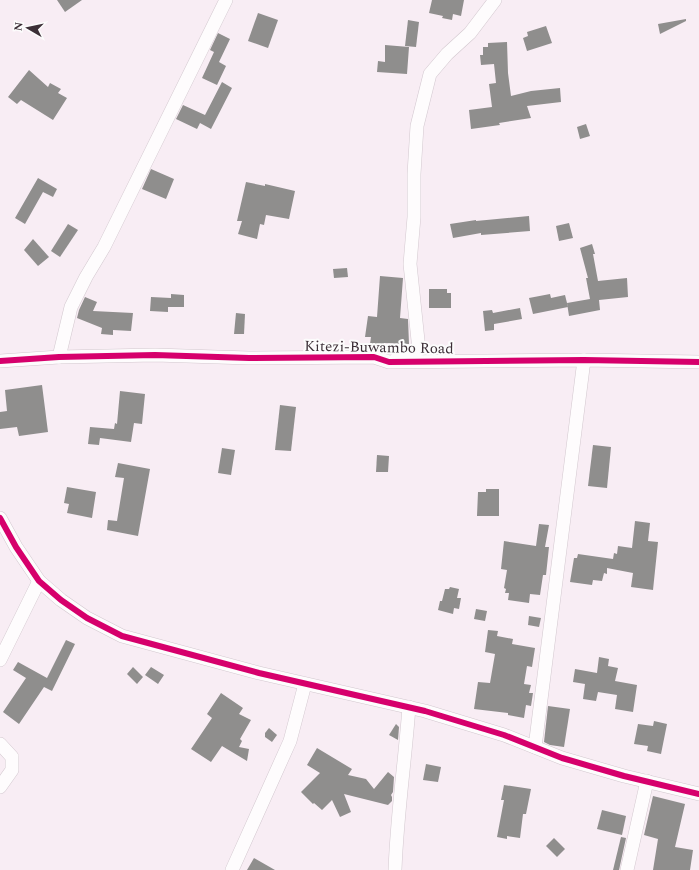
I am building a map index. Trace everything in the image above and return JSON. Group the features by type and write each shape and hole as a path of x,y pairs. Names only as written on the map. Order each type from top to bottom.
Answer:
{"street":[{"path":"59,357 71,307 86,277 108,240 226,0"},
{"path":"389,362 419,350 410,264 414,217 414,174 417,126 430,74 447,54 470,33 495,0"},
{"name":"Kitezi-Buwambo Road","path":"0,360 155,355 250,358 374,357 389,362 584,360 699,362"},
{"path":"535,747 584,360"},
{"path":"0,518 16,547 39,581 61,600 87,618 122,636 305,684 409,707 504,735 562,758 646,782 699,794"},
{"path":"0,660 39,581"},
{"path":"232,870 290,741 305,684"},
{"path":"395,870 396,830 405,759 409,707"},
{"path":"0,744 12,757 12,770 0,787"},
{"path":"627,870 646,782"}],"building":[{"path":"57,0 82,0 65,12"},
{"path":"432,0 464,0 461,16 453,14 452,20 442,18 443,16 429,13"},
{"path":"258,13 278,20 268,48 248,41"},
{"path":"686,19 686,21 660,34 658,24"},
{"path":"408,20 419,22 416,47 405,46"},
{"path":"546,26 552,43 527,51 523,38 528,36 527,32"},
{"path":"218,33 230,39 219,62 226,66 217,85 202,78 214,52 210,50"},
{"path":"507,42 508,73 511,96 531,91 560,88 561,102 527,106 531,118 499,123 500,125 471,129 469,110 492,107 489,84 496,83 494,64 481,65 480,55 483,55 483,47 488,47 488,43"},
{"path":"385,45 409,47 407,74 377,72 378,61 385,62"},
{"path":"29,70 48,87 50,83 61,89 58,93 67,98 53,120 21,100 17,104 8,97"},
{"path":"222,82 232,88 211,129 200,123 197,129 176,119 183,105 205,115"},
{"path":"586,124 590,136 580,139 577,127"},
{"path":"151,169 174,179 166,199 142,189"},
{"path":"38,178 57,189 53,197 43,192 25,224 15,218"},
{"path":"246,182 265,186 265,184 295,191 289,219 266,215 264,225 260,224 257,239 238,234 242,221 237,221"},
{"path":"529,216 530,231 481,235 481,233 453,238 450,224 476,220"},
{"path":"569,223 573,238 559,241 556,226"},
{"path":"68,224 78,230 60,257 51,251"},
{"path":"33,239 49,257 38,266 24,250"},
{"path":"592,244 595,254 593,254 598,281 627,278 628,297 599,300 600,310 569,316 567,303 590,299 586,278 588,278 580,248"},
{"path":"347,268 348,277 334,278 333,269"},
{"path":"380,276 403,278 400,318 408,319 409,344 384,343 383,346 370,344 371,337 365,337 368,316 377,317"},
{"path":"429,289 447,289 447,293 451,293 451,308 429,308"},
{"path":"171,294 184,295 184,307 168,307 168,312 150,311 151,297 171,298"},
{"path":"550,294 551,298 565,295 568,307 533,314 529,298"},
{"path":"85,297 97,302 93,311 133,313 131,331 113,330 113,335 101,334 102,328 77,318"},
{"path":"520,308 522,319 494,324 494,330 485,331 483,311 492,310 493,313"},
{"path":"236,313 245,314 244,334 234,334"},
{"path":"42,385 48,432 19,436 17,427 0,429 0,412 7,411 5,390"},
{"path":"120,391 145,394 142,424 134,423 131,442 100,438 99,445 88,444 90,427 114,429 115,423 117,424"},
{"path":"280,405 296,407 291,451 275,450"},
{"path":"593,445 611,447 607,488 588,486"},
{"path":"222,448 235,450 231,475 218,473"},
{"path":"377,455 389,456 388,472 376,472"},
{"path":"118,463 150,469 138,536 107,530 108,520 117,521 124,478 115,477"},
{"path":"67,487 96,492 92,518 67,513 69,504 64,503"},
{"path":"486,489 499,489 499,516 477,516 478,492 486,492"},
{"path":"635,521 650,523 648,541 658,542 653,590 631,587 633,573 607,568 607,574 604,573 602,581 593,580 592,585 570,582 574,558 577,558 578,554 613,559 614,553 617,554 618,546 632,548"},
{"path":"539,524 549,525 545,547 549,547 546,575 543,575 540,595 530,594 529,603 508,600 509,593 505,593 506,589 504,588 507,570 501,569 504,541 536,546"},
{"path":"450,587 459,589 457,598 461,598 459,609 454,608 453,614 438,610 445,589 449,589"},
{"path":"476,609 487,611 485,621 474,619"},
{"path":"529,616 541,618 539,627 528,625"},
{"path":"488,630 498,631 497,636 513,639 512,644 535,648 532,667 527,666 524,684 531,685 529,693 533,693 531,706 526,705 524,718 508,715 508,713 474,709 478,682 490,683 495,654 485,652"},
{"path":"66,640 75,644 52,691 44,687 19,724 3,712 26,678 13,670 18,662 47,678"},
{"path":"599,657 609,659 608,666 618,668 615,681 637,685 633,712 615,709 617,695 598,692 596,701 583,699 585,684 573,682 575,669 597,673"},
{"path":"133,667 143,677 137,684 127,674"},
{"path":"151,667 164,675 158,684 145,675"},
{"path":"221,693 243,708 239,714 251,720 240,739 242,741 239,747 249,749 247,761 222,746 211,762 191,749 212,718 207,714"},
{"path":"548,706 570,709 564,747 550,745 544,742"},
{"path":"654,721 667,724 661,754 647,751 648,746 634,744 638,724 653,726"},
{"path":"396,724 399,727 398,740 389,735"},
{"path":"269,728 277,735 272,742 265,737 265,733"},
{"path":"317,748 352,769 348,775 366,779 374,789 388,772 394,777 393,792 391,795 392,801 388,805 344,794 351,812 340,817 332,800 322,810 314,803 313,804 301,792 320,773 307,765"},
{"path":"426,764 441,767 438,782 423,780"},
{"path":"504,785 531,789 526,814 523,814 520,838 507,836 507,839 497,837 504,800 501,800"},
{"path":"653,796 685,804 675,847 693,850 690,870 653,870 658,839 644,835"},
{"path":"602,810 626,816 622,835 597,829"},
{"path":"621,837 626,838 619,870 613,870"},
{"path":"554,838 565,849 557,857 546,846"},
{"path":"254,858 275,870 247,870"}],"cycle path":[{"path":"0,361 59,357 155,355 249,358 374,357 389,362 584,360 699,362"},
{"path":"0,518 16,547 39,581 61,600 87,618 122,636 259,673 425,711 504,735 562,758 624,776 699,794"}]}
